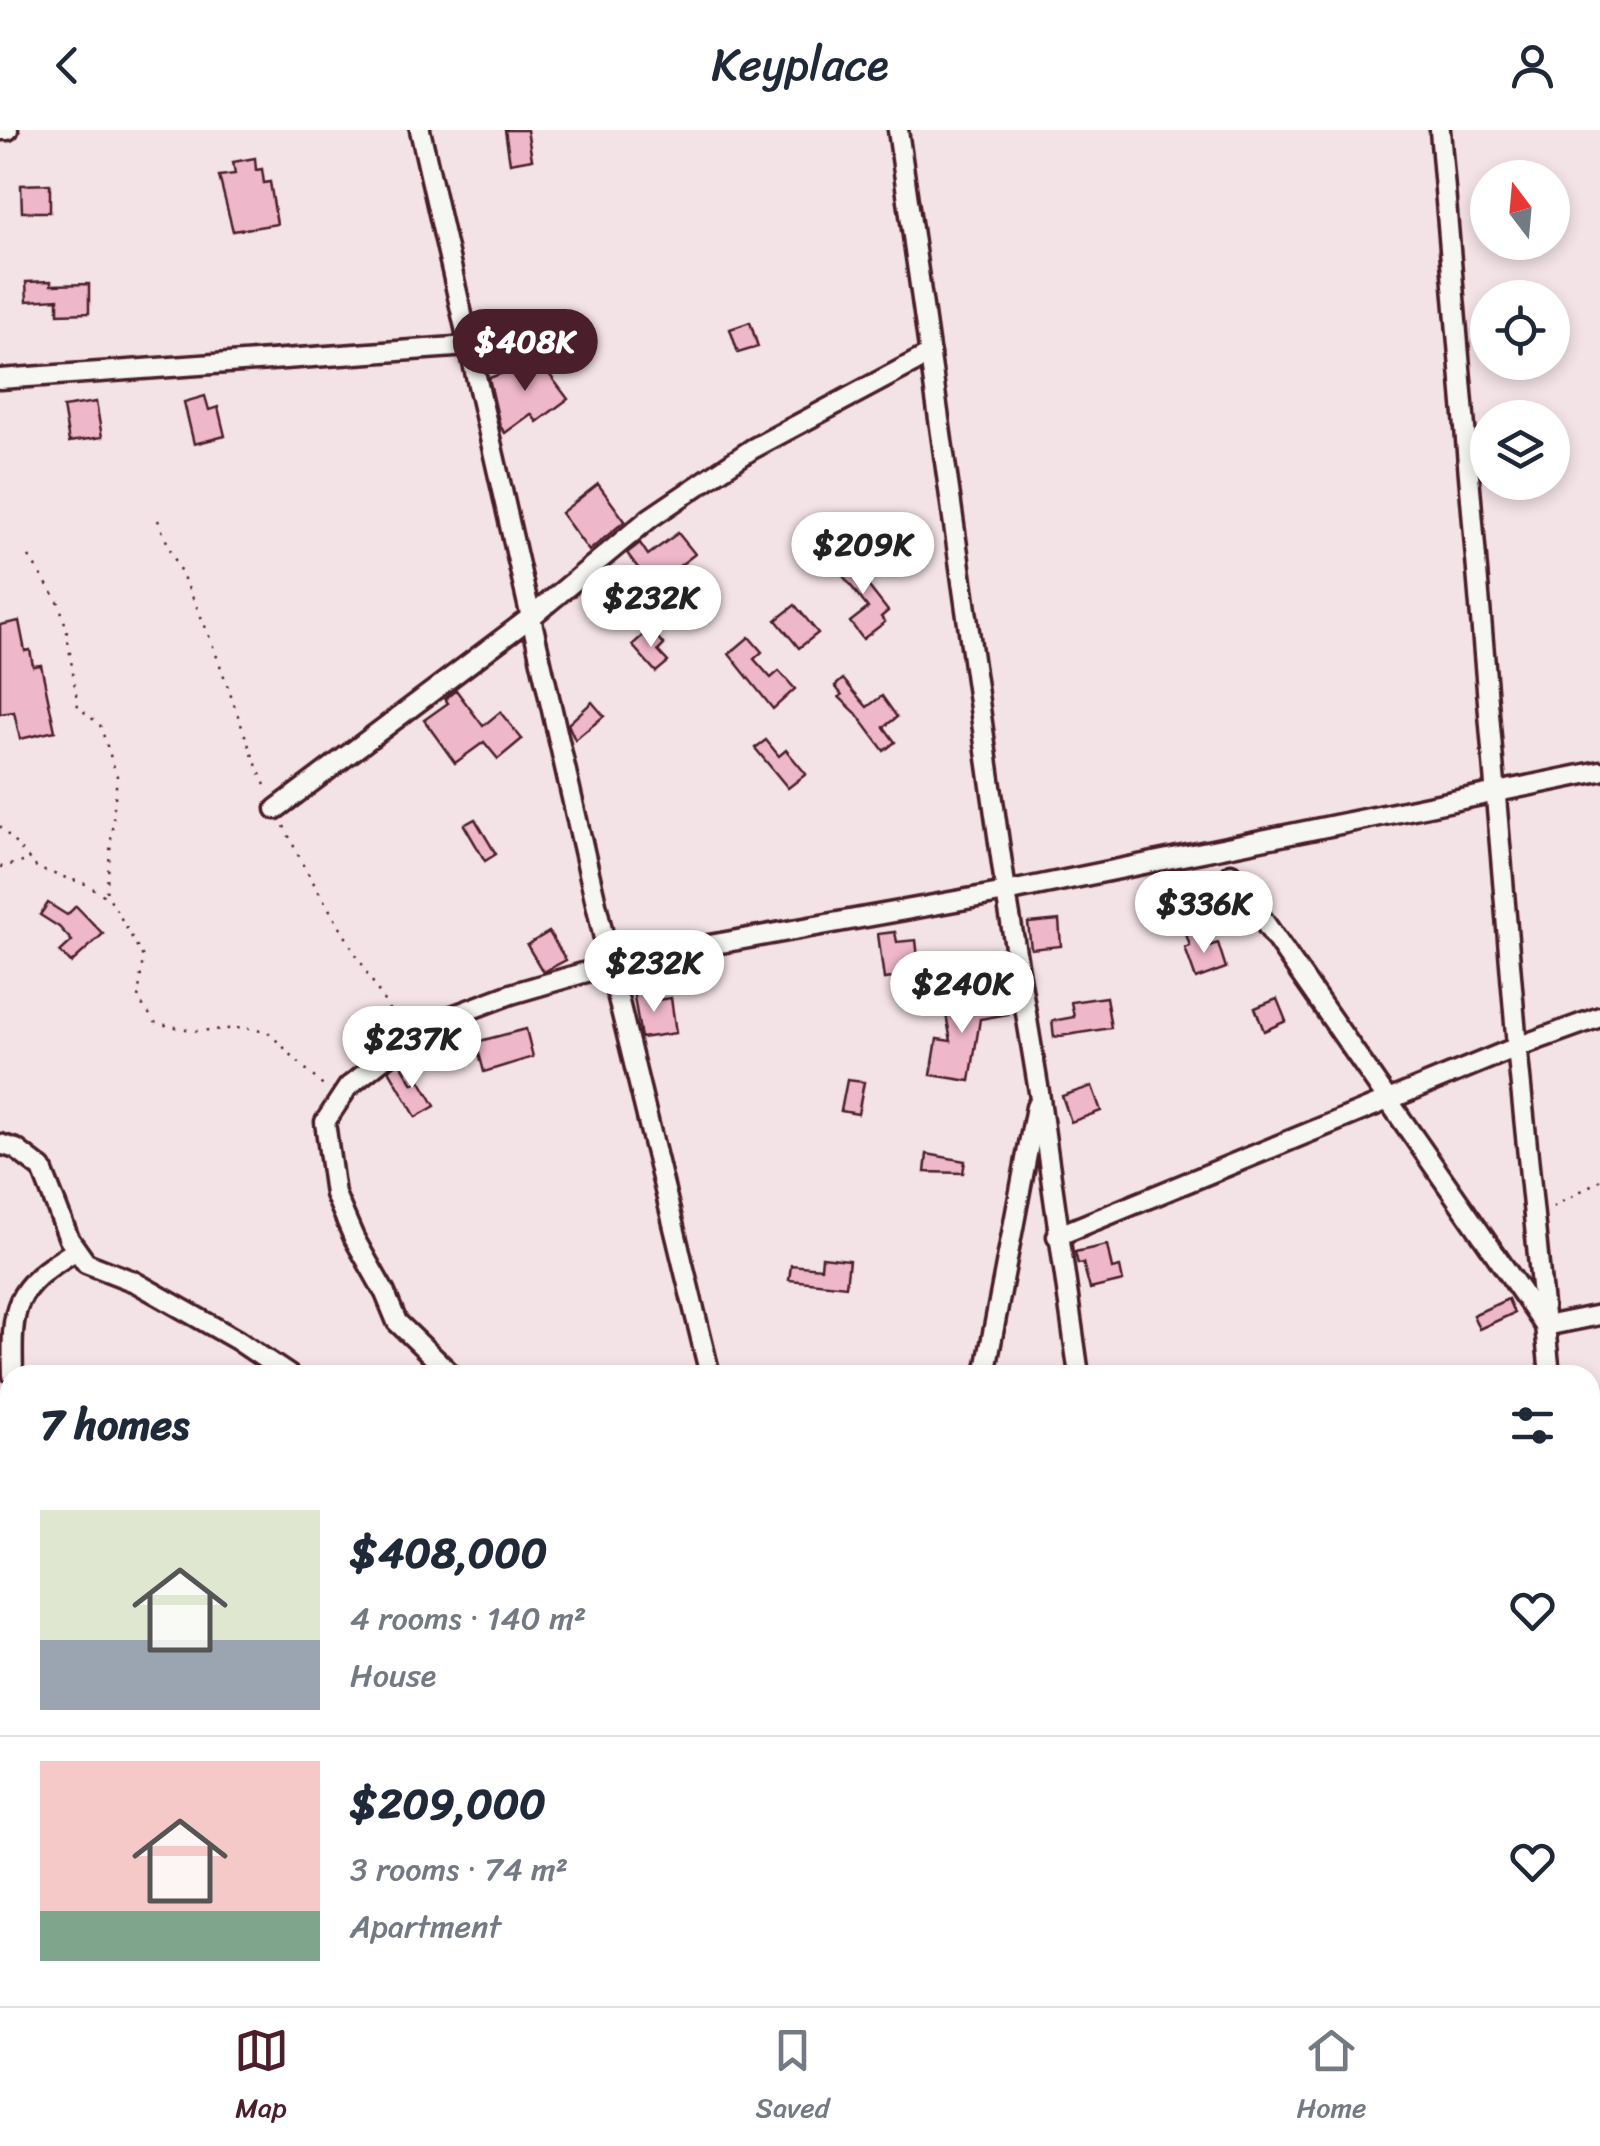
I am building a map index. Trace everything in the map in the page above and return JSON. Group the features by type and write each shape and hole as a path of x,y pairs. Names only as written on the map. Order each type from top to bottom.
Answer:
{"street":[{"path":"0,130 8,130"},
{"path":"420,130 610,964 708,1365"},
{"path":"898,130 1077,1365"},
{"path":"1440,130 1517,1046 1549,1365"},
{"path":"0,380 469,346"},
{"path":"276,809 531,617 650,518 752,449 930,354"},
{"path":"442,1365 397,1322 335,1194 325,1122 348,1087 422,1028 511,994 610,964 1006,892 1600,770"},
{"path":"1231,874 1545,1326"},
{"path":"1057,1236 1517,1046 1600,1017"},
{"path":"987,1365 1039,1092"},
{"path":"0,1144 16,1149 42,1169 75,1251 86,1263 135,1282 274,1365"},
{"path":"13,1365 12,1323 20,1300 32,1280 75,1251"},
{"path":"1545,1326 1600,1315"}],"path":[{"path":"158,520 173,561 199,610 242,734 276,809 304,866 407,1040"},
{"path":"29,557 59,602 78,707 100,725 117,776 105,896"},
{"path":"0,826 38,870 86,884 105,896 124,918 143,956 138,999 156,1023 196,1031 242,1028 268,1032 339,1102"},
{"path":"0,867 31,861"},
{"path":"1534,1218 1600,1180"}],"building":[{"path":"505,130 527,130 532,159 510,163"},
{"path":"255,158 256,170 262,169 264,183 270,182 277,224 233,231 219,176 235,174 233,162"},
{"path":"50,184 50,212 22,212 21,185"},
{"path":"51,281 51,285 89,284 89,313 58,314 58,299 27,301 26,282"},
{"path":"750,322 758,347 738,353 730,329"},
{"path":"542,359 568,399 537,422 531,414 505,433 489,378"},
{"path":"205,396 209,410 218,407 225,436 194,444 184,402"},
{"path":"96,402 102,437 69,442 63,407"},
{"path":"598,484 625,521 589,551 561,513"},
{"path":"678,533 695,554 652,587 627,553 640,543 648,555"},
{"path":"854,555 873,579 866,583 888,611 881,617 885,622 863,639 850,622 868,608 837,568"},
{"path":"795,605 818,633 799,648 776,620"},
{"path":"19,621 25,651 30,650 33,666 41,665 55,731 20,739 14,712 0,714 0,625"},
{"path":"650,629 664,645 658,651 668,662 656,672 632,645"},
{"path":"749,637 762,652 754,659 771,678 779,671 795,689 773,709 729,654"},
{"path":"843,679 867,707 882,696 897,717 884,727 895,742 884,751 839,697 842,695 835,686"},
{"path":"456,690 483,726 500,712 522,739 498,759 484,742 455,763 424,720 448,703 445,699"},
{"path":"592,702 604,716 575,740 568,724"},
{"path":"766,740 779,756 786,750 806,774 788,788 755,748"},
{"path":"475,819 496,854 485,861 464,825"},
{"path":"48,903 67,915 76,906 103,934 71,963 60,952 72,941 40,915"},
{"path":"1059,920 1061,946 1031,949 1028,923"},
{"path":"1199,928 1206,947 1218,943 1226,968 1196,979 1185,948 1190,946 1186,934"},
{"path":"549,932 566,960 543,972 527,945"},
{"path":"895,932 897,942 916,940 920,975 884,979 878,934"},
{"path":"647,988 649,1001 671,998 676,1033 641,1038 633,991"},
{"path":"977,994 979,1006 1006,1001 1008,1014 980,1019 970,1081 931,1075 937,1039 951,1041 943,998"},
{"path":"1106,997 1111,1028 1054,1037 1052,1021 1074,1017 1071,1002"},
{"path":"1277,999 1286,1021 1264,1031 1255,1008"},
{"path":"526,1029 533,1057 484,1072 476,1042"},
{"path":"400,1062 413,1084 420,1080 435,1106 416,1117 389,1070"},
{"path":"847,1080 864,1082 858,1114 841,1111"},
{"path":"1092,1086 1101,1111 1071,1122 1062,1096"},
{"path":"927,1154 965,1161 963,1173 925,1172"},
{"path":"1107,1245 1112,1269 1120,1267 1123,1281 1090,1289 1083,1263 1078,1264 1075,1252"},
{"path":"822,1257 849,1260 846,1286 789,1280 791,1265 821,1268"},
{"path":"1508,1299 1514,1313 1479,1329 1473,1315"}]}
